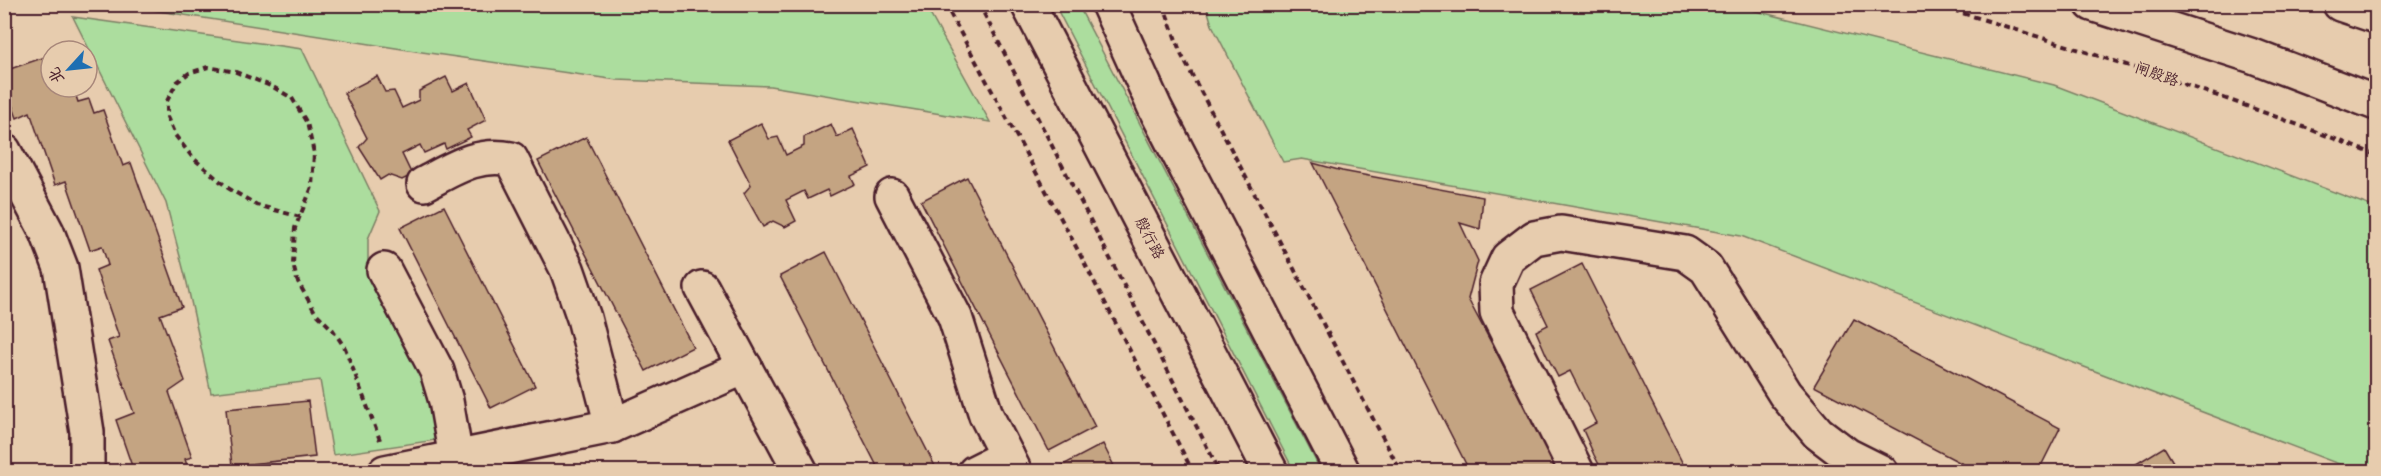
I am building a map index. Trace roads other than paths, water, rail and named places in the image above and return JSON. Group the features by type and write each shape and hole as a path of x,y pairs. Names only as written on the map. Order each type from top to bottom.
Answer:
{"main road":[{"name":"殷行路","path":"1028,4 1271,471"},
{"path":"1108,4 1155,108 1343,471"},
{"path":"2092,4 2253,56 2376,103"},
{"path":"2340,4 2376,16"},
{"path":"4,151 47,232 61,268 87,432 87,471"},
{"path":"424,184 469,161 494,156 511,159 567,269 584,318 612,426"},
{"path":"892,196 955,317 986,415 1011,464 975,471"},
{"path":"1577,471 1497,312 1496,284 1508,258 1534,238 1561,233 1685,253 1696,260 1706,268 1785,394 1818,433 1847,455 1881,471"},
{"path":"384,270 437,371 446,400 456,458"},
{"path":"702,288 801,471"},
{"path":"388,471 612,426 745,367"}]}
